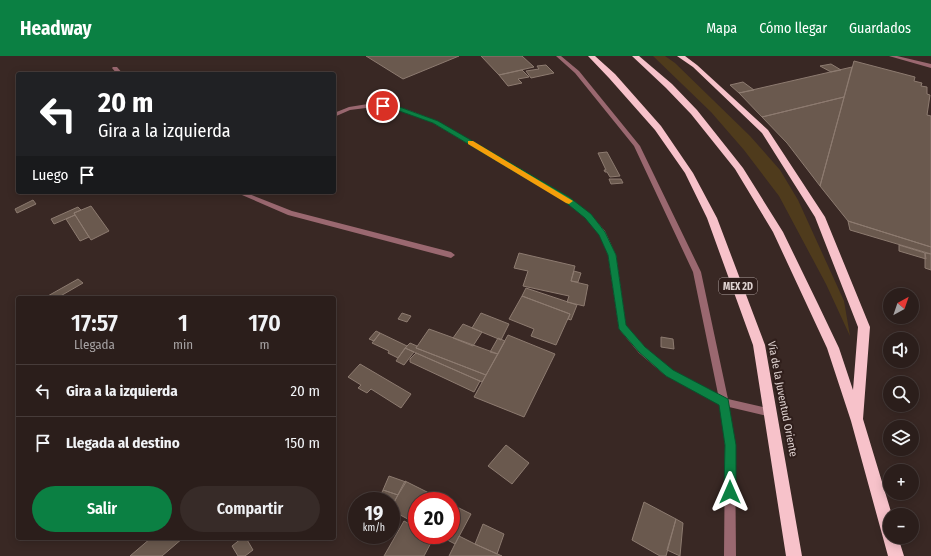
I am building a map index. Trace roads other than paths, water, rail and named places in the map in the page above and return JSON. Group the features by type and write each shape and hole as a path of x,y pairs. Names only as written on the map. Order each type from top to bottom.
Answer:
{"highway":[{"name":"Vía de la Juventud Oriente","path":"591,56 612,76 658,128 689,173 712,218 759,346 772,413 794,556"},
{"path":"635,56 670,86 694,112 739,168 778,232 833,348 883,510"},
{"path":"680,56 695,66 765,132 820,217 864,327 857,422"},
{"path":"893,544 896,556"}],"street":[{"path":"558,56 577,72 637,146 697,272 724,402 730,445 730,556"},
{"path":"891,56 931,66"},
{"path":"115,68 118,72"},
{"path":"336,114 349,109 374,105 392,106 409,112 435,122 566,199 588,216 602,234 612,255 622,327 642,350 669,373 724,402 772,413"},
{"path":"243,194 290,213 452,255"}]}
